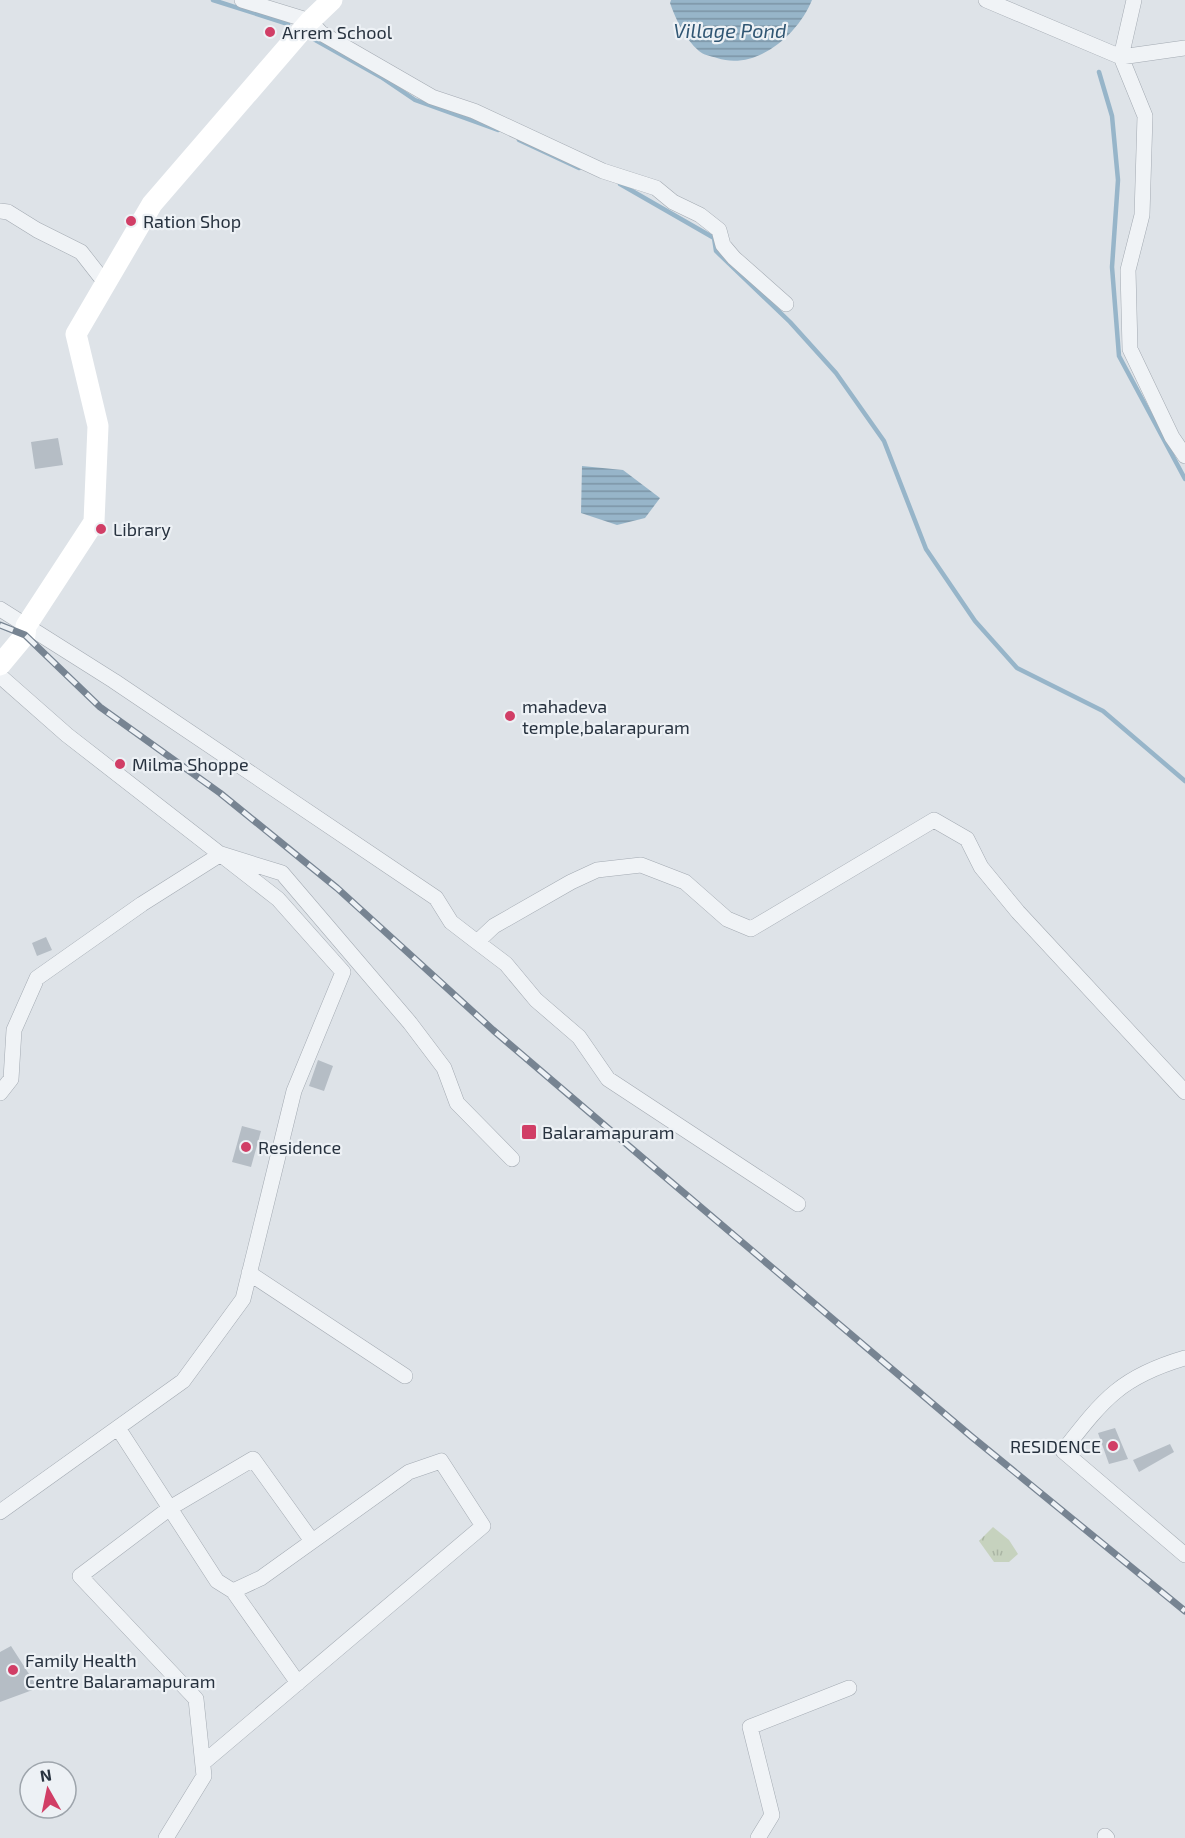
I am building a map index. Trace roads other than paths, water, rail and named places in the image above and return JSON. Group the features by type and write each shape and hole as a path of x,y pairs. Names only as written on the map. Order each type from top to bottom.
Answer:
{"main road":[{"path":"0,664 26,635 26,626 94,522 98,426 76,334 152,204 310,21 332,0"}],"street":[{"path":"242,0 310,21 321,33 432,97 474,111 603,171 656,188 673,202 700,216 719,230 723,245 734,258 786,304"},
{"path":"986,0 1121,57 1185,48"},
{"path":"1134,0 1121,57 1144,116 1142,215 1128,270 1130,349 1172,437 1185,456"},
{"path":"0,211 8,212 37,230 81,252 106,284"},
{"path":"0,609 114,681 436,898 451,922 506,964 536,1000 579,1037 608,1079 798,1204"},
{"path":"0,676 67,735 278,898 343,972 294,1092 243,1299 183,1381 0,1512"},
{"path":"477,942 494,926 571,882 597,870 641,864 685,882 727,919 751,929 934,820 967,839 981,867 1018,912 1185,1092"},
{"path":"0,1093 11,1079 14,1030 38,978 142,904 222,854 282,873 444,1068 457,1103 512,1159"},
{"path":"249,1273 405,1376"},
{"path":"1185,1358 1136,1375 1100,1404 1063,1451 1185,1555"},
{"path":"118,1428 217,1581 233,1591 298,1683"},
{"path":"166,1838 204,1776 196,1699 80,1575 170,1508 253,1459 312,1541"},
{"path":"202,1763 483,1526 441,1461 408,1472 261,1578 233,1591"},
{"path":"758,1838 772,1815 750,1727 849,1688"}],"water":[{"name":"Village Pond","path":"671,0 812,0 797,26 774,47 761,55 732,61 705,54 694,46 678,22 670,3"},
{"path":"582,466 623,470 660,498 645,518 617,525 581,513"}],"waterway":[{"path":"213,0 288,24"},
{"path":"310,37 381,77 415,100 498,130"},
{"path":"1099,72 1112,116 1118,180 1112,267 1119,356 1185,479"},
{"path":"519,140 579,168"},
{"path":"620,184 714,238 716,251 790,322 836,373 884,441 926,549 975,621 1017,668 1103,711 1185,781"}],"railway":[{"path":"0,625 25,635 100,707 220,793 337,888 493,1030 651,1165 972,1437 1185,1611"}],"place":[{"name":"Arrem School","path":"270,32"},
{"name":"Ration Shop","path":"131,221"},
{"name":"Library","path":"101,529"},
{"name":"mahadeva temple,balarapuram","path":"510,716"},
{"name":"Milma Shoppe","path":"120,764"},
{"name":"Balaramapuram","path":"529,1132"},
{"name":"Residence","path":"246,1147"},
{"name":"RESIDENCE","path":"1113,1446"},
{"name":"Family Health Centre Balaramapuram","path":"13,1670"}]}
